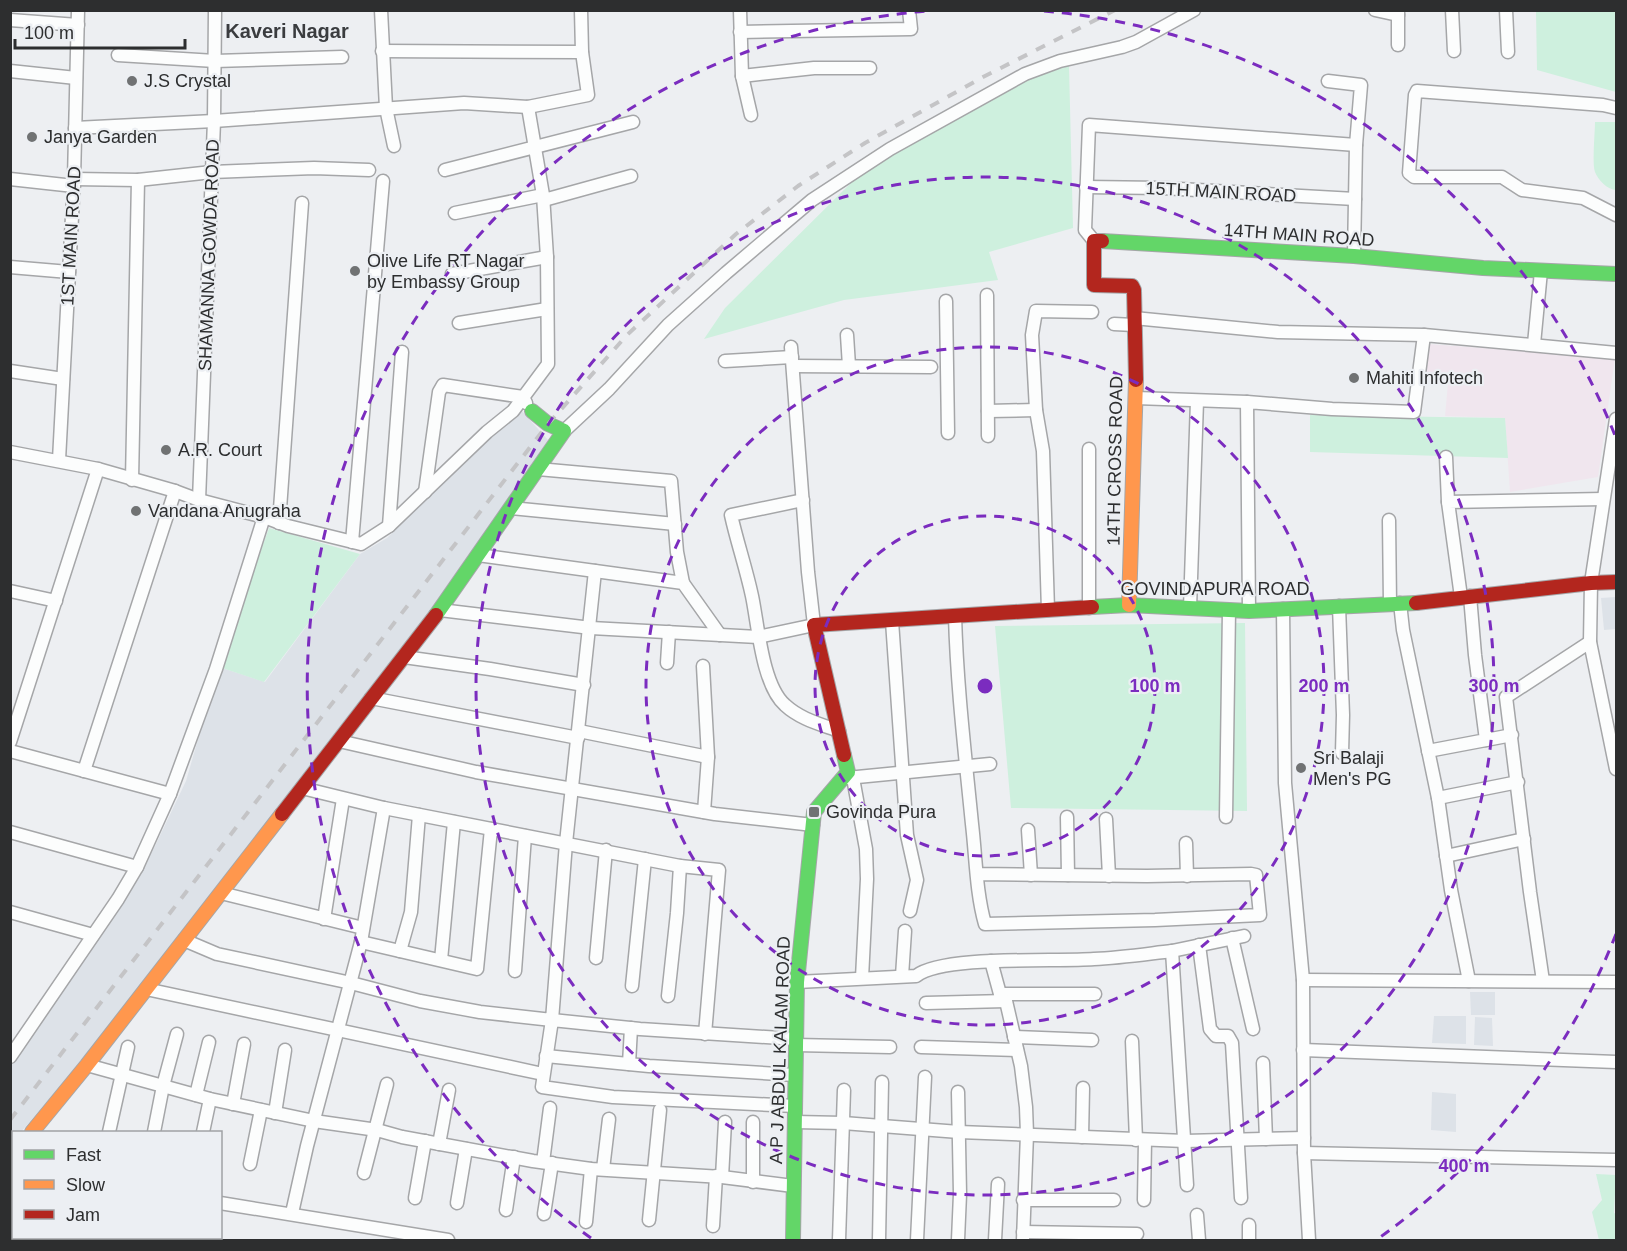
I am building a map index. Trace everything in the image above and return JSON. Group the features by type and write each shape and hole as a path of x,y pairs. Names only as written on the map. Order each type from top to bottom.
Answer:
{"street":[{"name":"1ST MAIN ROAD","path":"59,460 74,182 78,10"},
{"name":"SHAMANNA GOWDA ROAD","path":"199,500 213,172 215,10"},
{"path":"381,10 386,108 394,146"},
{"path":"75,128 214,121 464,103 528,107 588,95 582,52 581,10"},
{"path":"740,10 742,76 751,115"},
{"path":"740,32 911,29 909,10"},
{"path":"33,1131 87,1065 440,610 564,431 609,389 668,325 812,200 890,149 1025,74 1060,61 1136,42 1194,10"},
{"path":"1375,10 1398,13 1398,45"},
{"path":"1452,10 1454,51"},
{"path":"1506,10 1508,52"},
{"path":"10,20 78,25"},
{"path":"382,51 582,52"},
{"path":"118,55 215,61 342,57"},
{"path":"742,76 814,68 870,68"},
{"path":"10,71 76,78"},
{"path":"1328,81 1361,85 1356,145 1354,256"},
{"path":"1617,108 1417,91 1410,173 1414,177 1502,177 1522,190 1583,198 1617,215"},
{"path":"10,452 98,469 279,523 361,544 389,526 487,432 513,411 548,364 544,198 528,107"},
{"path":"445,170 633,122"},
{"path":"1134,322 1135,297 1132,286 1094,285 1094,241 1085,230 1089,124 1356,145"},
{"path":"10,179 74,182 138,180 213,172 314,168 369,170"},
{"path":"456,213 544,198 631,176"},
{"path":"132,480 138,180"},
{"path":"352,542 383,181"},
{"name":"15TH MAIN ROAD","path":"1086,187 1162,188 1355,199"},
{"path":"279,523 302,203"},
{"name":"14TH MAIN ROAD","path":"1094,241 1354,256 1483,268 1617,274"},
{"path":"452,274 547,257"},
{"path":"10,267 69,272"},
{"path":"1534,344 1541,271"},
{"path":"987,295 988,436"},
{"path":"946,301 948,434"},
{"path":"459,322 547,309"},
{"path":"1048,610 1043,450 1035,410 1032,335 1036,312 1092,312"},
{"path":"1114,324 1134,322 1278,332 1424,335 1617,353"},
{"name":"14TH CROSS ROAD","path":"1129,605 1136,398 1134,322"},
{"path":"847,335 849,366"},
{"path":"1136,398 1414,412 1424,335"},
{"path":"389,526 402,352"},
{"path":"792,357 814,626 866,849 867,879 862,978"},
{"path":"726,361 792,357 849,366 931,367"},
{"path":"10,370 63,379"},
{"path":"425,492 439,392 443,385 523,397 532,411 548,424 564,431"},
{"path":"1190,608 1197,401"},
{"path":"1247,402 1249,610"},
{"path":"988,411 1035,410"},
{"path":"513,411 532,411"},
{"path":"1616,424 1591,583 1590,642 1617,769"},
{"path":"1089,449 1089,608"},
{"path":"1446,457 1448,502 1466,596 1486,740"},
{"path":"10,741 98,469"},
{"path":"538,469 671,481 677,552 684,583 720,635"},
{"path":"84,771 175,491"},
{"path":"1448,502 1603,499"},
{"path":"802,500 731,515 752,596 758,637 769,679 783,704 804,719 839,731"},
{"path":"511,508 675,524"},
{"path":"10,1057 137,867 170,794 216,669 264,517"},
{"path":"1389,520 1395,604 1438,798 1469,981"},
{"path":"478,555 684,583"},
{"path":"596,571 566,843 552,1020 542,1087 613,1097 795,1106"},
{"name":"GOVINDAPURA ROAD","path":"814,626 1129,605 1249,610 1395,604 1617,582"},
{"path":"10,591 56,601"},
{"path":"1339,606 1342,753"},
{"path":"1283,609 1285,783 1303,980 1304,1153 1309,1240"},
{"path":"440,610 591,627 758,637 814,626"},
{"path":"1226,817 1229,610"},
{"path":"955,616 957,681 978,900 985,924 1260,915 1256,875 1251,874 1186,876 977,874"},
{"path":"892,621 908,835 917,880 910,911"},
{"path":"667,663 669,632"},
{"path":"1543,981 1506,697 1590,642"},
{"path":"404,657 584,685"},
{"path":"704,666 708,757 705,812"},
{"path":"372,698 708,757"},
{"path":"1428,751 1512,735"},
{"path":"339,741 476,772 705,812 813,825"},
{"path":"10,751 170,794"},
{"path":"848,778 990,764"},
{"name":"A P J ABDUL KALAM ROAD","path":"792,1240 797,982 814,812 848,778"},
{"path":"1438,798 1518,782"},
{"path":"302,788 384,808 525,836 680,866 719,870 705,1034"},
{"path":"324,919 343,799"},
{"path":"292,1213 361,942 384,808"},
{"path":"400,951 411,912 419,815"},
{"path":"1067,817 1068,875"},
{"path":"1106,819 1109,876"},
{"path":"441,960 454,822"},
{"path":"361,942 477,969 491,829"},
{"path":"1028,830 1031,875"},
{"path":"10,832 137,867"},
{"path":"515,971 525,836"},
{"path":"1446,856 1524,839"},
{"path":"1186,843 1186,876"},
{"path":"596,958 606,850"},
{"path":"632,986 645,859"},
{"path":"668,996 680,866"},
{"path":"221,893 363,928"},
{"path":"10,912 93,935"},
{"path":"902,976 904,931"},
{"path":"797,982 916,976 925,969 992,961 1093,959 1172,951 1238,937 1253,1029"},
{"path":"184,940 217,954 351,983 420,1001 480,1012 631,1028 796,1042 890,1047"},
{"path":"1199,945 1210,1029 1216,1036 1228,1036 1232,1043 1240,1198"},
{"path":"1172,951 1187,1185"},
{"path":"992,961 1016,1043 1026,1107 1023,1236 1137,1234"},
{"path":"1303,980 1617,982"},
{"path":"146,989 543,1074"},
{"path":"926,1003 1095,994"},
{"path":"628,1064 631,1028"},
{"path":"154,1131 177,1034"},
{"path":"921,1047 1092,1040"},
{"path":"1132,1041 1144,1200"},
{"path":"196,1095 208,1042"},
{"path":"233,1104 244,1044"},
{"path":"110,1131 128,1047"},
{"path":"275,1113 285,1050"},
{"path":"1303,1050 1617,1062"},
{"path":"546,1056 628,1064 795,1074"},
{"path":"1263,1063 1266,1139"},
{"path":"87,1065 210,1099 275,1113 547,1163 597,1169 719,1177 793,1186"},
{"path":"917,1240 924,1077"},
{"path":"879,1240 882,1082"},
{"path":"364,1173 377,1130 387,1084"},
{"path":"1082,1137 1083,1088"},
{"path":"439,1144 449,1090"},
{"path":"839,1240 844,1090"},
{"path":"958,1092 958,1240"},
{"path":"203,1131 210,1099"},
{"path":"544,1214 550,1108"},
{"path":"249,1164 261,1110"},
{"path":"649,1220 660,1110"},
{"path":"586,1222 609,1119"},
{"path":"713,1226 725,1122"},
{"path":"753,1122 753,1182"},
{"path":"795,1122 1185,1142 1304,1138"},
{"path":"415,1198 425,1141"},
{"path":"457,1203 466,1149"},
{"path":"1304,1153 1617,1160"},
{"path":"506,1210 514,1157"},
{"path":"995,1240 998,1184"},
{"path":"1023,1200 1114,1200"},
{"path":"222,1203 448,1240"},
{"path":"1197,1215 1199,1240"},
{"path":"1249,1225 1249,1240"}],"shaded area":[{"path":"1428,344 1615,358 1598,477 1510,492 1505,418 1445,416 1448,383 1424,383"},
{"path":"519,408 548,440 443,596 130,1004 22,1131 12,1131 11,1146 11,1064 67,983 155,846 186,781 219,667 265,682 360,554 387,538"},
{"path":"1616,597 1616,629 1604,630 1601,598"},
{"path":"1470,992 1495,992 1495,1015 1471,1015"},
{"path":"1434,1016 1466,1016 1466,1044 1432,1043"},
{"path":"1475,1017 1492,1018 1493,1046 1474,1045"},
{"path":"1432,1092 1456,1094 1456,1132 1431,1130"}],"green space":[{"path":"1536,11 1616,11 1616,92 1537,70"},
{"path":"1069,66 1073,228 989,252 998,280 844,300 704,339 725,308 857,177 1008,84"},
{"path":"1595,122 1616,122 1616,190 1604,184 1595,172"},
{"path":"1310,415 1505,418 1508,458 1310,452"},
{"path":"269,528 360,554 264,682 219,667"},
{"path":"1245,623 1247,811 1011,808 995,626"},
{"path":"1596,1174 1616,1175 1614,1213 1616,1214 1616,1240 1599,1240 1592,1212 1602,1200"}],"railway":[{"path":"10,1120 548,424 627,335 736,234 798,186 865,143 983,77 1115,10"}],"traffic: fast":[{"path":"1102,241 1354,256 1483,268 1616,274"},
{"path":"436,615 564,431 548,424 532,411"},
{"path":"1092,607 1129,605 1249,611 1416,603"},
{"path":"793,1240 797,982 814,812 848,772 844,755"}],"traffic: slow":[{"path":"1129,605 1136,380"},
{"path":"33,1131 87,1065 282,814"}],"traffic: jam":[{"path":"1102,241 1094,241 1094,285 1132,286 1134,290 1136,380"},
{"path":"1416,603 1616,582"},
{"path":"844,755 814,625 1092,607"},
{"path":"282,814 436,615"}],"place":[{"name":"J.S Crystal","path":"132,81"},
{"name":"Janya Garden","path":"32,137"},
{"name":"Olive Life RT Nagar by Embassy Group","path":"355,271"},
{"name":"Mahiti Infotech","path":"1354,378"},
{"name":"A.R. Court","path":"166,450"},
{"name":"Vandana Anugraha","path":"136,511"},
{"name":"Sri Balaji Men's PG","path":"1301,768"},
{"name":"Govinda Pura","path":"814,812"}],"district":[{"name":"Kaveri Nagar","path":"287,31"}]}
